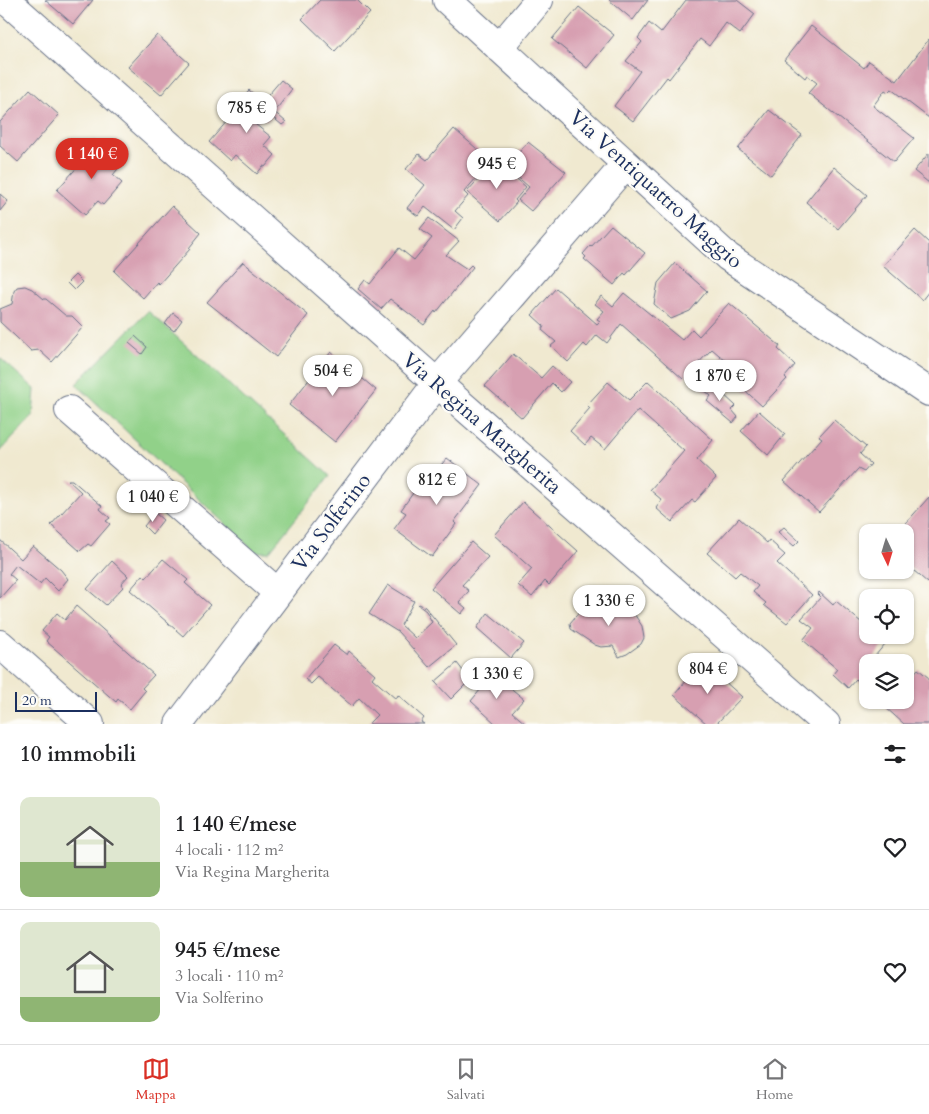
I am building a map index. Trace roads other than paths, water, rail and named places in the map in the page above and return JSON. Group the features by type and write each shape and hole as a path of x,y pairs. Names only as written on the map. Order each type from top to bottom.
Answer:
{"street":[{"name":"Via Regina Margherita","path":"6,0 436,383 826,724"},
{"name":"Via Ventiquattro Maggio","path":"448,0 728,257 929,392"},
{"path":"499,48 539,0"},
{"name":"Via Solferino","path":"179,724 436,383 626,164"},
{"path":"69,410 277,592"},
{"path":"0,644 90,724"}]}
